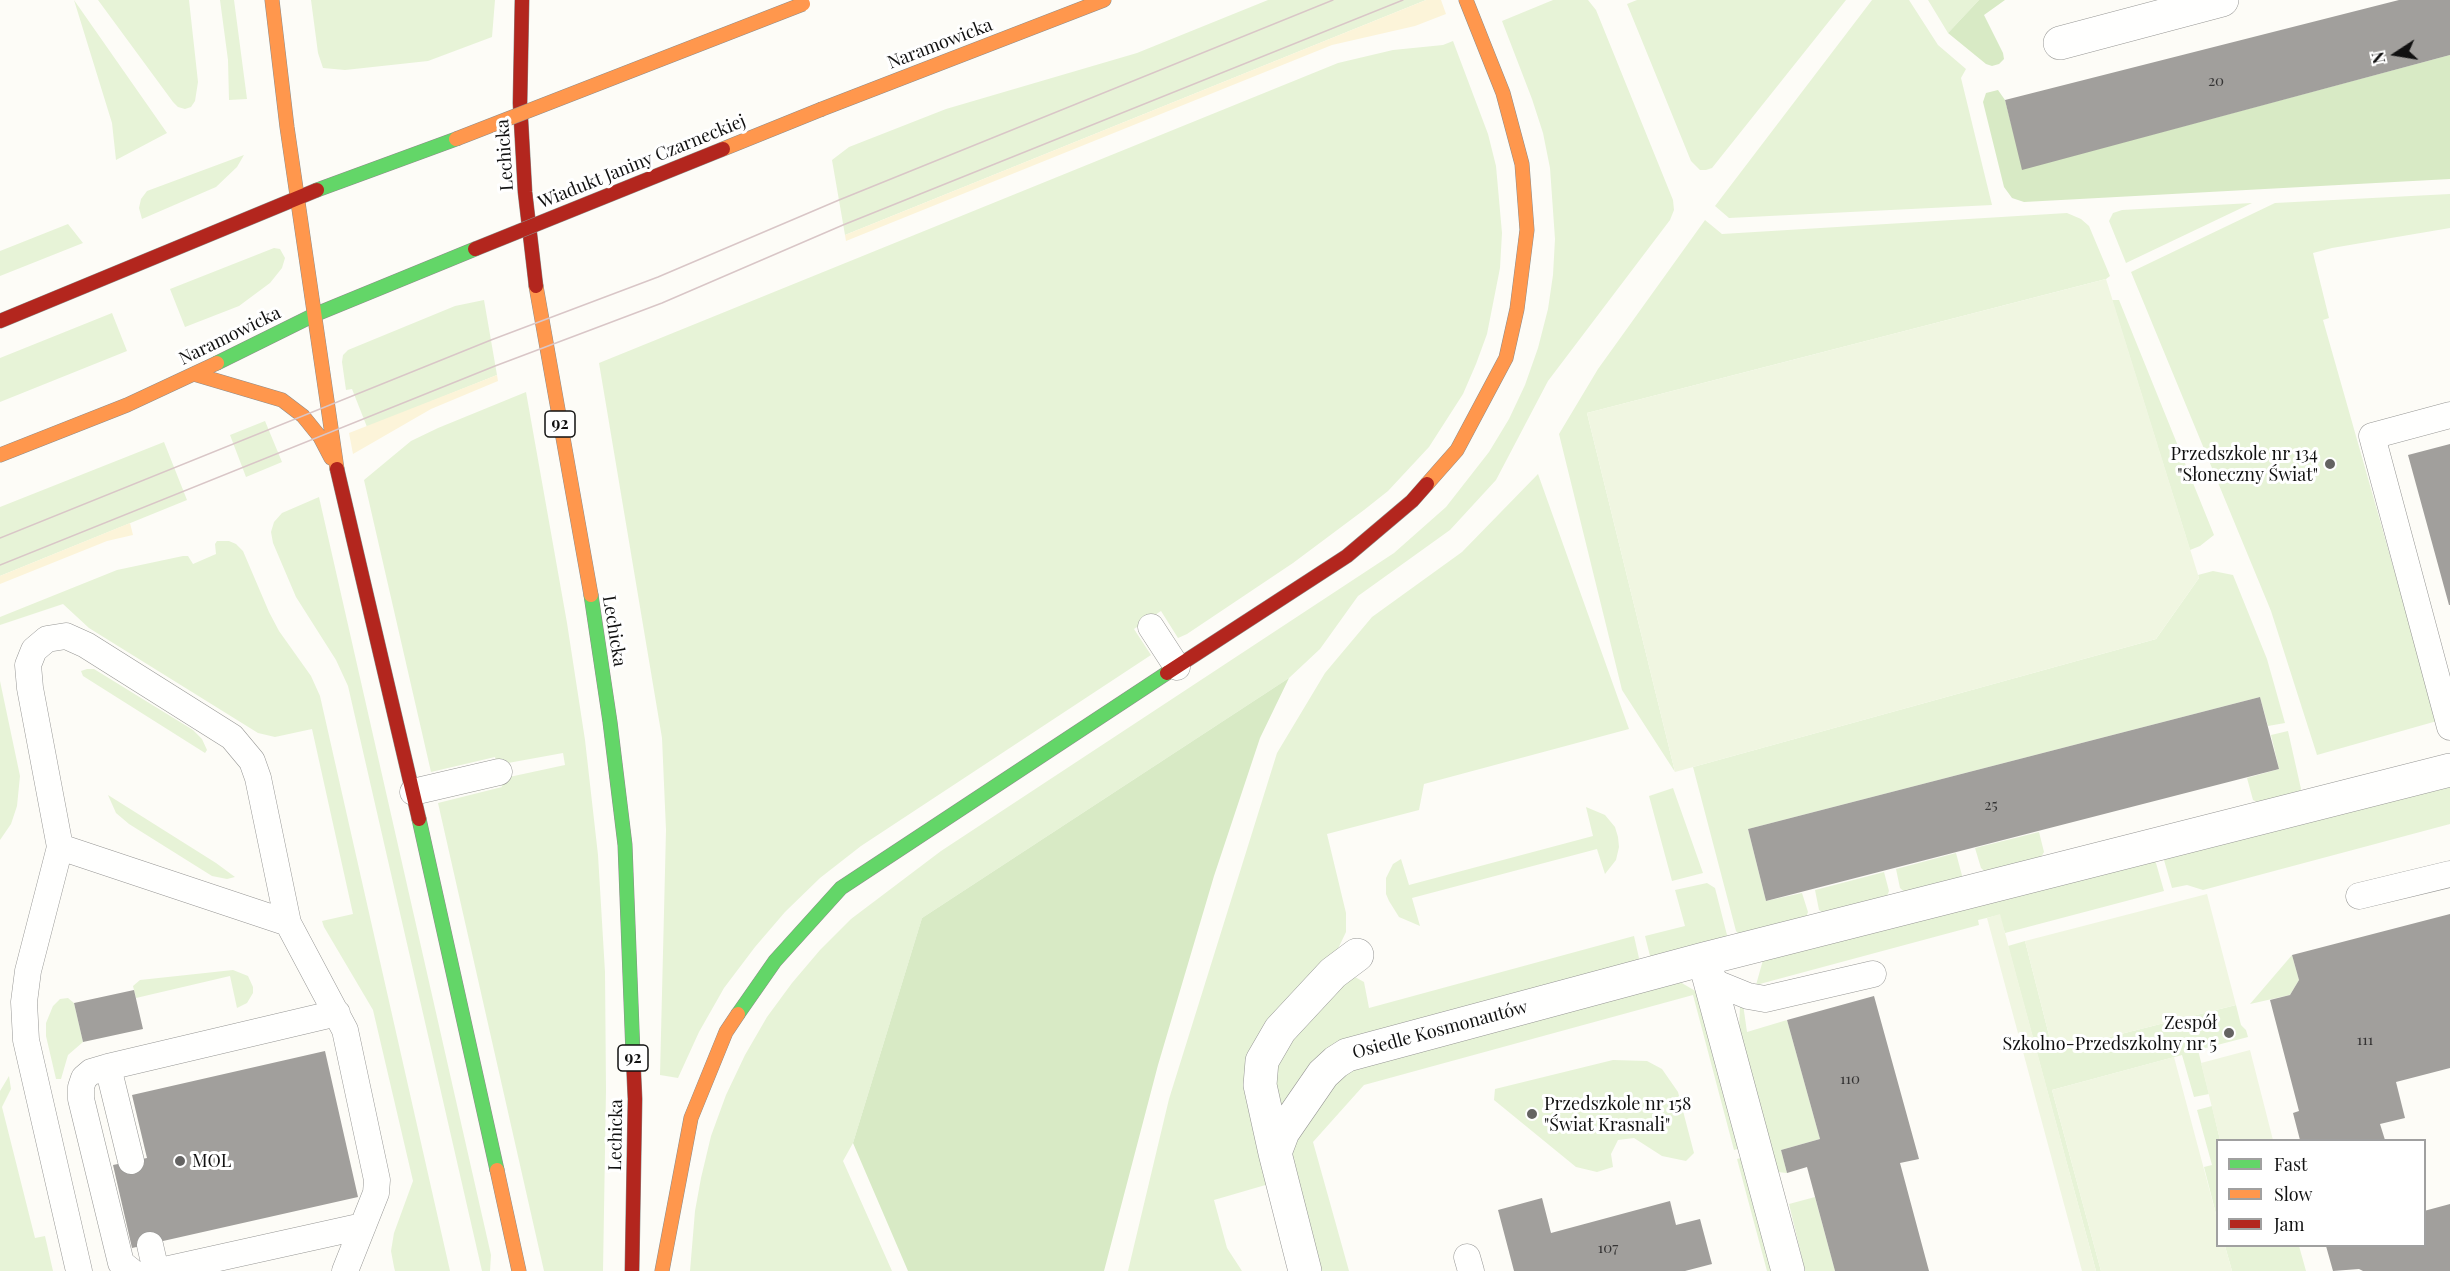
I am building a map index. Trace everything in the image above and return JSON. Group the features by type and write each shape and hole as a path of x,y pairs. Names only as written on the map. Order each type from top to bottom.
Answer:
{"street":[{"path":"272,0 297,197 338,473 413,792 514,1264"},
{"name":"Lechicka","path":"522,0 520,103 525,192 535,281 590,590 610,722 625,845 635,1099 632,1271"},
{"name":"Naramowicka","path":"822,109 1104,0"},
{"path":"662,1271 691,1118 726,1032 775,962 841,888 1347,556 1412,501 1457,450 1506,358 1517,309 1527,230 1522,164 1503,93 1466,0"},
{"path":"2060,43 2222,0"},
{"path":"0,321 297,197 456,139 809,2"},
{"name":"Wiadukt Janiny Czarneckiej","path":"475,249 822,109"},
{"name":"Naramowicka","path":"0,454 127,405 314,315 475,249"},
{"path":"194,374 282,400 303,416 320,436 338,473"},
{"name":"Osiedle Kosmonautów","path":"1275,1153 1283,1132 1323,1074 1347,1055 1708,970 1736,951 2450,770"},
{"path":"1305,1271 1260,1085 1262,1061 1280,1030 1333,973 1357,955"},
{"path":"1708,970 1788,1271"}],"lane":[{"path":"2450,415 2372,436 2450,727"},
{"path":"1151,627 1177,667"},
{"path":"79,1271 26,1040 24,1002 28,971 60,847 30,688 28,665 34,650 47,639 66,636 86,645 232,737 242,746 252,761 258,778 288,923 345,1030 377,1180 376,1193 345,1271"},
{"path":"413,792 499,772"},
{"path":"60,847 288,923"},
{"path":"2359,896 2450,874"},
{"path":"1708,970 1748,996 1765,999 1873,974"},
{"path":"131,1271 121,1263 81,1099 84,1078 91,1072 108,1066 337,1014"},
{"path":"108,1066 131,1161"},
{"path":"150,1245 158,1271 363,1226"}],"green space":[{"path":"74,0 167,133 116,160 112,123"},
{"path":"98,0 189,0 198,82 195,101 191,107 185,109 173,102"},
{"path":"220,0 234,0 247,99 229,100 228,60"},
{"path":"311,0 495,0 492,37 428,61 345,70 323,68 318,53"},
{"path":"1268,0 1426,0 845,235 832,160 849,147 946,109 1137,53"},
{"path":"1553,0 1588,0 1596,10 1673,200 1674,210 1670,220 1548,381 1496,480 1450,530 1358,596 1320,649 1289,678 922,918 853,1143 843,1161 892,1271 690,1271 695,1211 701,1178 711,1136 726,1095 767,1017 820,950 851,919 941,851 1394,553 1446,507 1489,452 1509,419 1525,385 1538,348 1548,309 1555,239 1550,168 1543,133 1502,21"},
{"path":"1637,0 1846,0 1712,168 1700,170 1691,161 1627,4"},
{"path":"1872,0 1909,0 1938,45 1966,69 1961,78 1992,205 1729,218 1715,206"},
{"path":"1928,0 1979,0 1948,33"},
{"path":"1979,0 2005,0 1984,15 2004,59 1992,66 1986,64 1948,33"},
{"path":"1453,41 1488,134 1496,166 1502,233 1500,268 1487,334 1476,364 1463,394 1429,447 1388,491 1364,510 1293,563 1187,634 1178,638 1161,611 1134,629 1151,655 861,846 820,878 785,912 724,988 699,1032 678,1078 660,1075 666,830 662,738 599,363 1338,63 1393,50 1443,45"},
{"path":"2450,55 2450,179 2024,202 2012,198 2004,187 1983,102 1986,93 1998,90 2005,100 2023,169"},
{"path":"244,155 237,167 216,187 142,219 139,208 141,199 147,191"},
{"name":"Przedszkole nr 134 \"Słoneczny Świat\"","path":"2450,194 2450,228 2313,253 2329,318 2323,320 2437,721 2317,755 2271,611 2131,272 2275,203"},
{"path":"2252,203 2126,263 2109,221 2113,213 2122,210"},
{"path":"2067,213 2081,219 2089,226 2110,276 2106,279 1587,413 1675,772 1622,690 1559,434 1598,369 1705,220 1722,234"},
{"path":"68,224 83,243 0,276 0,251"},
{"path":"274,248 280,249 285,258 282,268 270,283 239,306 185,327 170,289"},
{"path":"2106,279 2199,578 2156,639 1675,772 1587,413"},
{"path":"484,300 497,375 367,427 352,389 346,390 343,355 348,350 455,306"},
{"path":"2112,300 2119,300 2214,535 2200,546 2190,550"},
{"path":"112,313 127,351 0,402 0,358"},
{"path":"526,392 567,623 585,740 598,855 605,972 603,1271 544,1271 438,803 502,787 500,779 565,765 563,753 497,765 495,757 431,772 364,480 411,441"},
{"path":"265,421 282,462 246,477 230,435"},
{"path":"164,442 187,500 0,576 0,507"},
{"path":"1538,474 1629,729 1424,784 1419,810 1327,834 1346,913 1346,932 1336,953 1263,1030 1269,1184 1214,1200 1227,1248 1242,1271 1128,1271 1169,1099 1277,753 1325,673 1372,617 1462,552"},
{"path":"319,497 491,1255 490,1271 482,1271 348,686 336,660 296,597 273,543 271,532 274,522 282,513"},
{"path":"217,541 229,541 243,551 279,631 311,676 320,696 450,1271 395,1271 391,1251 394,1233 413,1181 373,1010 322,921 353,914 312,729 275,737 258,733 89,628 63,604 0,625 0,617 117,570 183,556 188,556 193,564 216,554"},
{"path":"2213,571 2233,575 2267,659 2285,723 2268,726 2260,697 1748,829 1766,901 1802,893 1808,912 1803,925 1744,941 1736,931 1693,767 2156,639 2199,578 2198,575"},
{"path":"94,669 193,730 202,739 207,750 205,753 83,676 81,671"},
{"path":"1289,678 1260,738 1214,876 1158,1065 1104,1271 908,1271 853,1143 922,918"},
{"path":"0,681 20,776 17,806 11,824 0,840"},
{"path":"2288,731 2301,789 2299,793 2263,805 2253,800 2247,778 2279,769 2271,735"},
{"path":"2450,782 2450,824 2203,890 2187,885 2172,888 2164,860 2166,855"},
{"path":"1673,788 1703,873 1672,881 1649,796"},
{"path":"108,795 235,877 227,879 212,876 129,824 116,813"},
{"path":"1586,807 1605,815 1615,827 1618,837 1619,847 1616,860 1605,874 1597,849 1412,898 1420,926 1399,917 1389,901 1386,894 1386,878 1393,864 1401,859 1409,885 1593,836"},
{"path":"2039,832 2044,852 2037,864 1990,876 1981,868 1975,848"},
{"path":"1956,853 1964,883 1910,897 1900,888 1896,869"},
{"path":"2152,858 2156,863 2164,891 2005,933 1999,915 1978,920 1979,925 1756,985 1763,960"},
{"path":"1884,872 1889,891 1884,904 1830,918 1819,910 1815,890"},
{"path":"1707,883 1715,888 1727,935 1723,946 1652,964 1645,936 1685,926 1675,890"},
{"path":"2207,894 2236,1005 2053,1051 2025,941"},
{"path":"2000,914 2096,1271 2082,1271 1987,918"},
{"path":"1634,936 1641,967 1334,1046 1280,1119 1274,1085 1281,1052 1348,979 1355,977 1364,982 1369,1008"},
{"path":"2025,941 2053,1051 2236,1005 2241,1025 2248,1037 2198,1050 2209,1094 2194,1097 2182,1055 2052,1090 2101,1271 2096,1271 2008,946"},
{"path":"2292,955 2299,980 2290,995 2250,1004"},
{"path":"233,970 248,976 253,987 253,993 247,1003 237,1008 230,976 136,998 133,986 140,980"},
{"path":"1680,982 1704,996 1744,1147 1734,1150 1693,995 1364,1085 1313,1142 1349,1271 1318,1271 1291,1159 1292,1146 1343,1071"},
{"path":"68,998 74,1003 83,1042 68,1055 61,1079 56,1079 46,1036 46,1023 53,1006 60,999"},
{"path":"1743,1004 1747,1032 1787,1020 1820,1139 1781,1150 1787,1173 1777,1172 1739,1029 1740,1006"},
{"path":"2250,1050 2273,1139 2220,1139 2201,1063"},
{"path":"2174,1057 2216,1214 2216,1247 2225,1247 2232,1271 2101,1271 2052,1090"},
{"path":"1613,1060 1647,1061 1662,1069 1678,1092 1694,1153 1686,1161 1662,1156 1634,1138 1618,1140 1611,1154 1613,1167 1597,1172 1576,1167 1494,1100 1495,1089"},
{"path":"9,1076 11,1089 2,1107 35,1238 45,1236 53,1271 0,1271 0,1091"},
{"path":"2212,1106 2220,1139 2216,1139 2216,1214 2204,1167 2212,1165 2197,1110"},
{"path":"1747,1156 1777,1271 1767,1271 1737,1159"},
{"path":"1815,1197 1835,1271 1805,1271 1789,1204"},
{"path":"2225,1247 2299,1247 2306,1271 2232,1271"}],"sand":[{"path":"1426,0 1441,0 1446,14 1415,26 1332,45 846,241 845,235"},
{"path":"497,375 498,381 431,409 353,454 349,433"},
{"path":"130,523 133,535 107,541 0,584 0,576"}],"building":[{"path":"2399,0 2450,0 2450,55 2022,170 2005,100"},
{"path":"2450,444 2450,605 2449,605 2408,455"},
{"path":"2260,697 2279,769 1766,901 1748,829"},
{"path":"2450,914 2450,1068 2396,1082 2405,1118 2380,1124 2385,1139 2300,1139 2293,1113 2299,1111 2270,1000 2290,995 2299,980 2292,955"},
{"path":"134,990 143,1029 83,1042 74,1003"},
{"path":"1874,996 1919,1159 1900,1163 1929,1271 1835,1271 1807,1167 1787,1173 1781,1150 1820,1139 1787,1020"},
{"path":"325,1051 358,1197 132,1248 113,1165 147,1158 132,1095"},
{"path":"1542,1198 1551,1233 1670,1201 1676,1225 1700,1219 1712,1264 1685,1271 1514,1271 1498,1210"},
{"path":"2450,1204 2450,1271 2363,1271 2359,1269 2333,1271 2326,1247 2426,1247 2426,1210"}],"tram line":[{"path":"0,538 491,340 658,277 839,200 1333,0"},
{"path":"0,565 495,366 662,303 843,225 1403,0"}],"traffic: fast":[{"path":"317,190 456,139"},
{"path":"217,363 314,315 475,249"},
{"path":"591,595 625,845 633,1055"},
{"path":"738,1014 775,961 841,888 1167,673"},
{"path":"419,819 497,1170"}],"traffic: slow":[{"path":"272,0 287,127 337,469"},
{"path":"822,109 1104,0"},
{"path":"1427,484 1457,450 1506,358 1517,309 1527,230 1522,164 1503,93 1466,0"},
{"path":"456,139 803,4"},
{"path":"723,149 822,109"},
{"path":"536,286 591,595"},
{"path":"0,455 127,405 217,363"},
{"path":"194,374 282,400 303,416 320,437 331,458"},
{"path":"662,1271 691,1118 726,1032 738,1014"},
{"path":"497,1170 519,1271"}],"traffic: jam":[{"path":"522,0 520,103 525,192 536,286"},
{"path":"475,249 723,149"},
{"path":"0,321 317,190"},
{"path":"337,469 419,819"},
{"path":"1167,673 1347,556 1412,501 1427,484"},
{"path":"632,1271 635,1099 633,1055"}],"place":[{"name":"Przedszkole nr 134 \"Słoneczny Świat\"","path":"2330,464"},
{"name":"Zespół Szkolno-Przedszkolny nr 5","path":"2229,1033"},
{"name":"Przedszkole nr 158 \"Świat Krasnali\"","path":"1532,1114"},
{"name":"MOL","path":"180,1161"}]}
